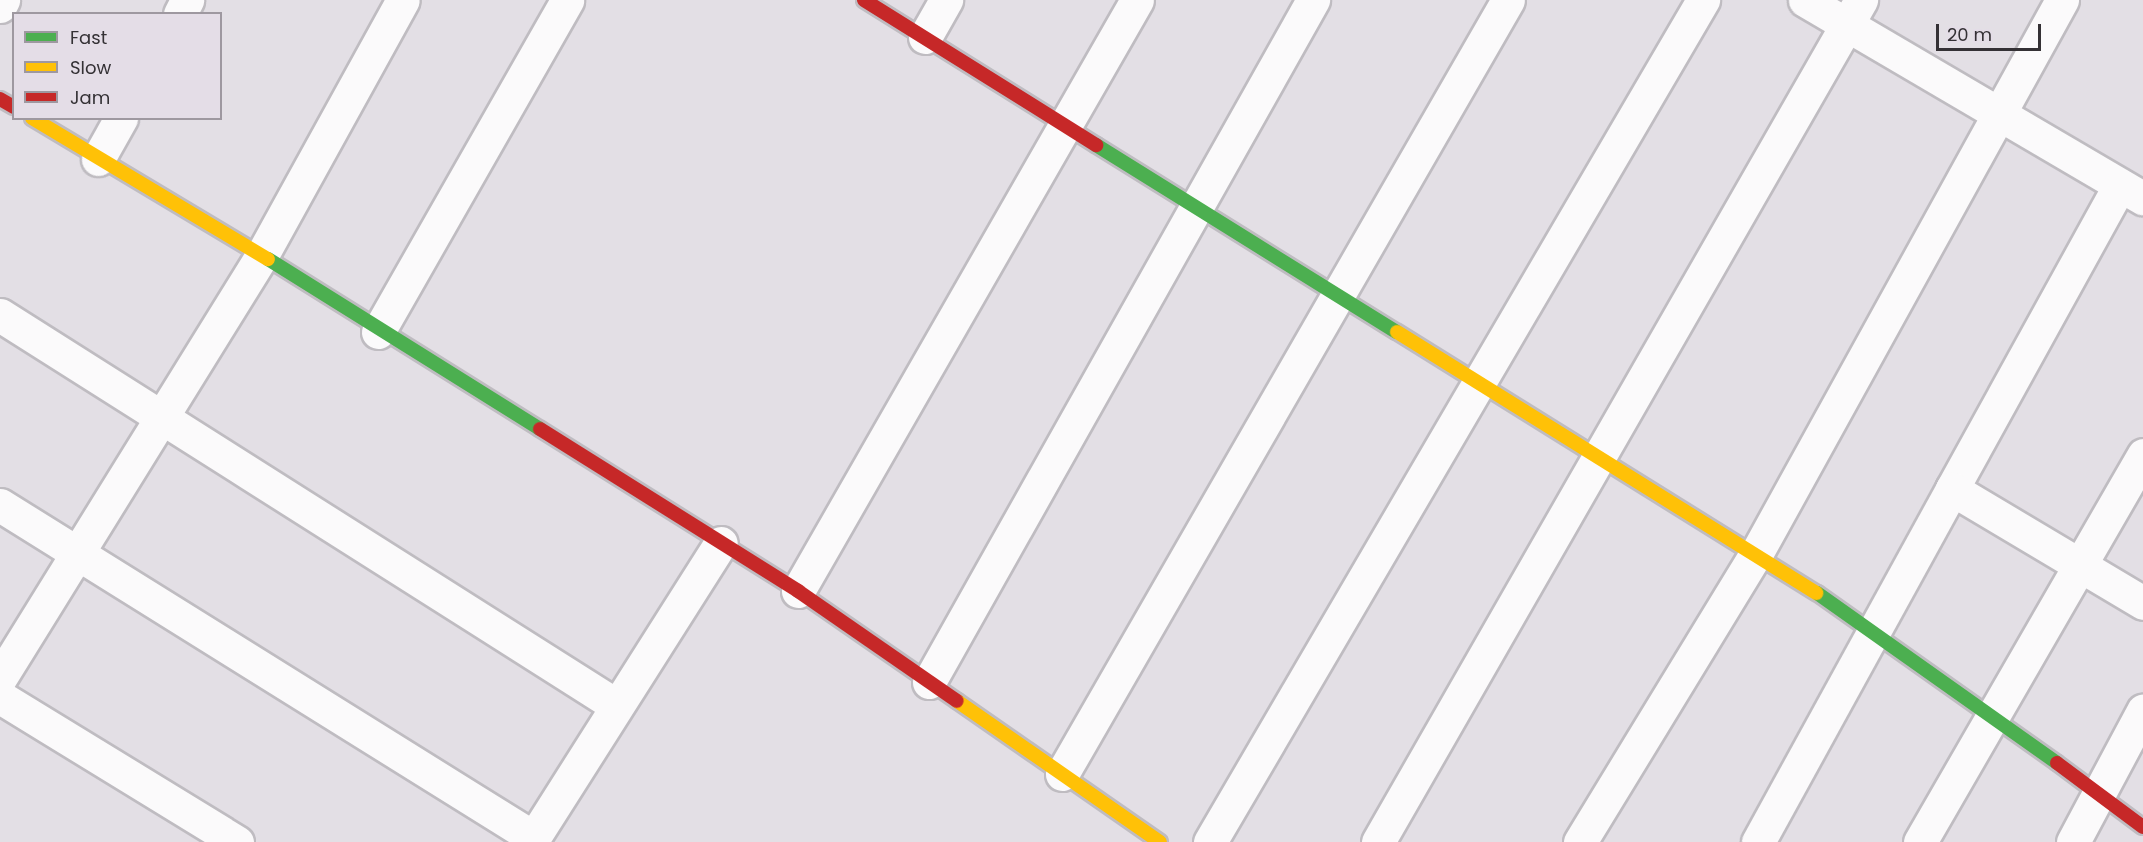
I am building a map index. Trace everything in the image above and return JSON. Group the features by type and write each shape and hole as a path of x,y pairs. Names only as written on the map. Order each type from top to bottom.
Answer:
{"street":[{"path":"0,6 3,0"},
{"path":"0,678 262,255 403,0"},
{"path":"378,332 567,0"},
{"path":"864,0 1066,123 1875,629 2143,827"},
{"path":"925,37 946,0"},
{"path":"798,591 1137,0"},
{"path":"929,682 1313,0"},
{"path":"1062,774 1508,0"},
{"path":"1210,842 1703,0"},
{"path":"1758,842 1952,489 2131,192 1999,114 1854,12 1805,0"},
{"path":"1580,842 1756,554 2062,0"},
{"path":"1378,842 1854,12"},
{"path":"35,120 262,255 378,332 798,591 1160,842"},
{"path":"98,159 120,120"},
{"path":"0,315 617,706"},
{"path":"1920,842 2076,563 2143,455"},
{"path":"1952,489 2143,603"},
{"path":"0,505 533,840 721,543"},
{"path":"0,697 237,842"},
{"path":"2073,842 2143,711"}],"traffic: fast":[{"path":"1096,145 1397,332"},
{"path":"268,259 540,429"},
{"path":"1817,593 2057,763"}],"traffic: slow":[{"path":"35,120 268,259"},
{"path":"1397,332 1817,593"},
{"path":"957,701 1160,842"}],"traffic: jam":[{"path":"864,0 1096,145"},
{"path":"0,99 12,106"},
{"path":"540,429 798,591 957,701"},
{"path":"2057,763 2143,827"}]}
